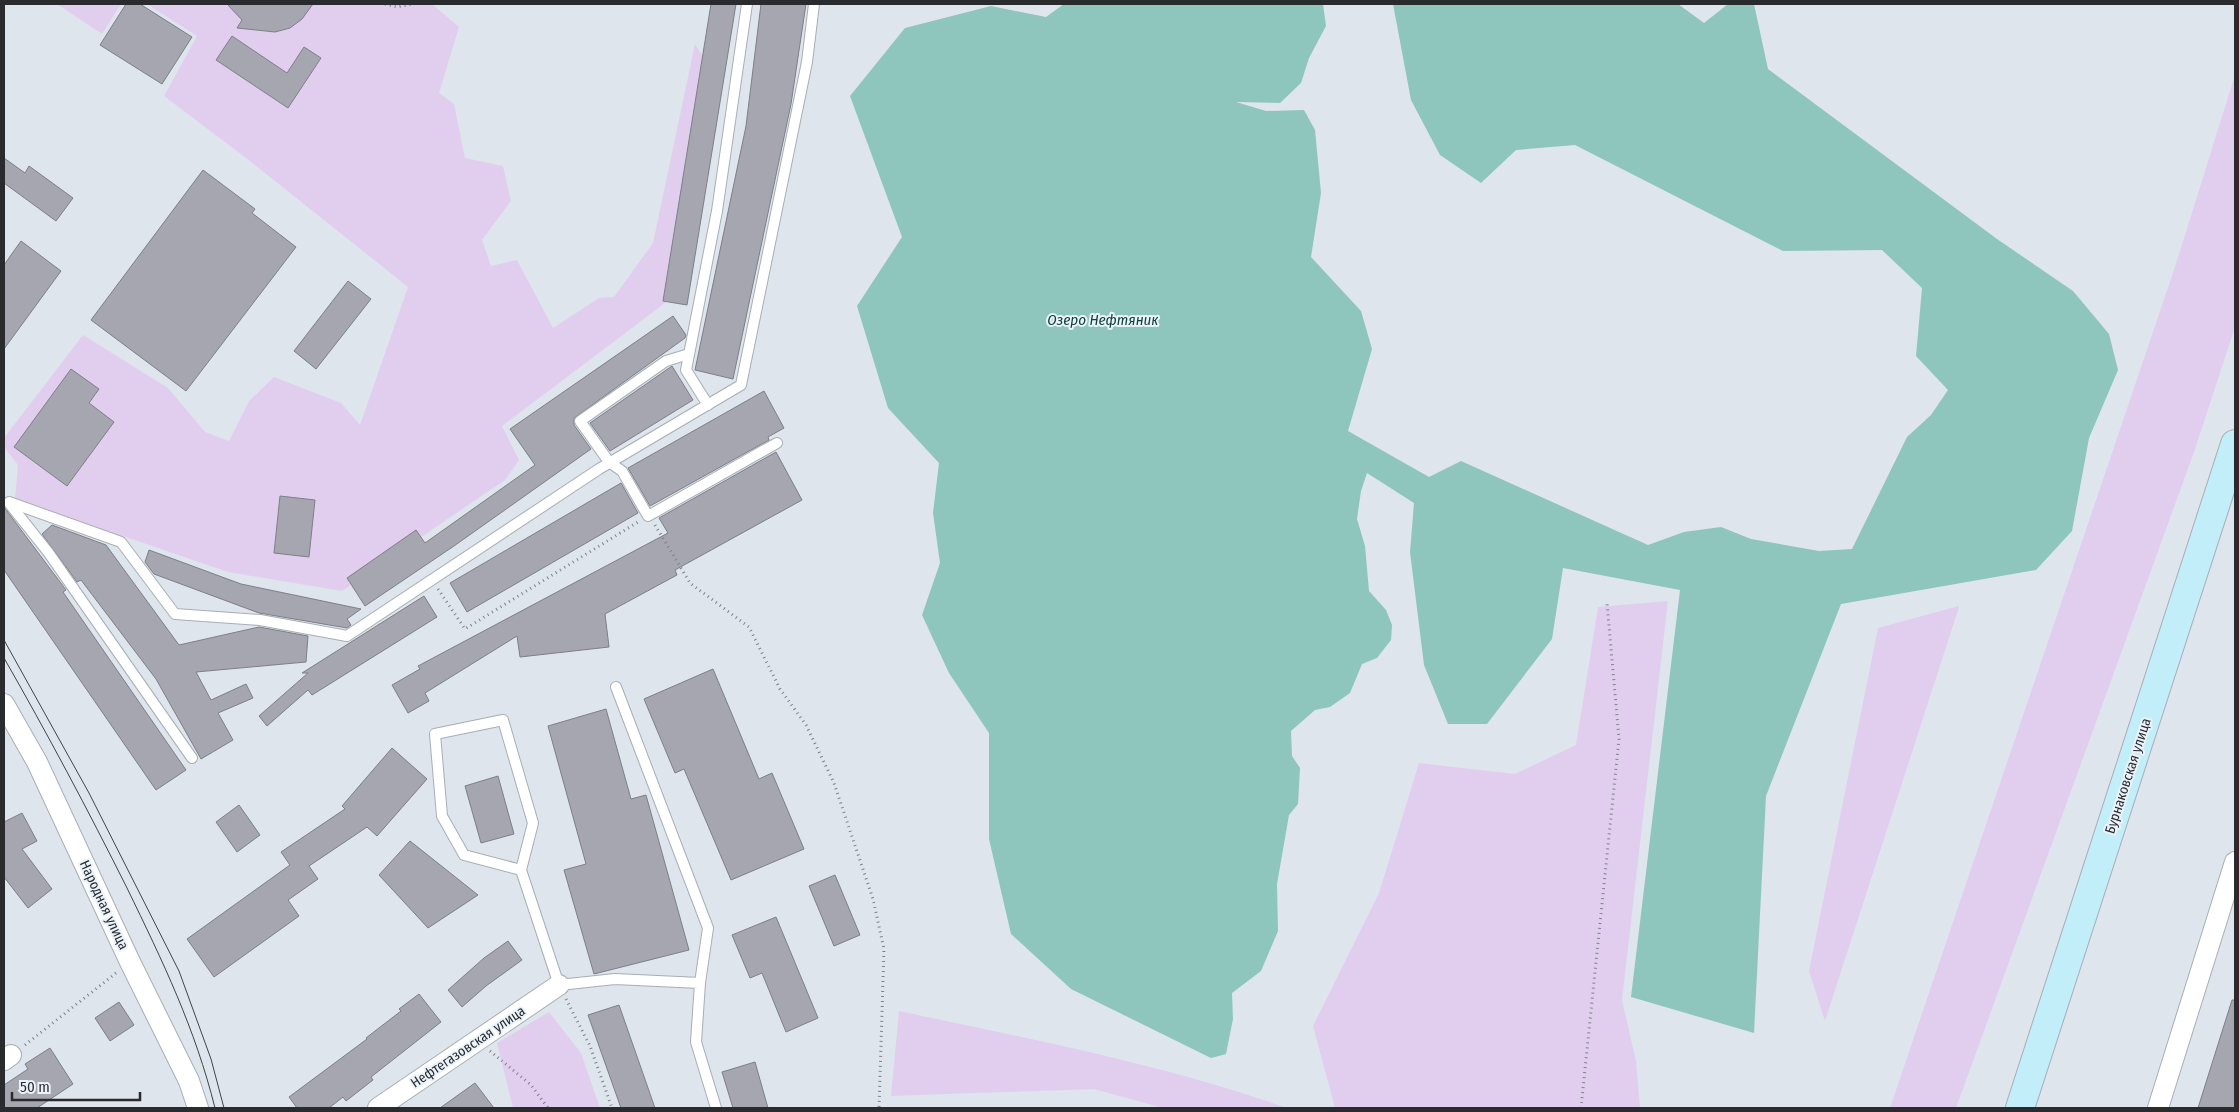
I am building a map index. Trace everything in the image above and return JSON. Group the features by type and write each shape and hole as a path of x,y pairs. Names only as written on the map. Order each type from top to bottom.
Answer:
{"main road":[{"name":"Бурнаковская улица","path":"2020,1108 2235,444"}],"street":[{"name":"Народная улица","path":"4,704 38,762 130,962 189,1081 198,1108"},
{"path":"2158,1108 2235,862"},
{"name":"Нефтегазовская улица","path":"378,1108 559,986"}],"lane":[{"path":"708,405 686,370 717,212 747,4"},
{"path":"6,502 121,542 175,614 260,620 347,636 609,462 741,385 807,62 814,4"},
{"path":"689,354 666,362 580,421 609,462 622,472 648,516 777,443"},
{"path":"6,502 48,552 192,758"},
{"path":"616,687 708,928 700,983 696,1042 716,1108"},
{"path":"521,870 464,855 442,816 435,734 503,720 533,824 521,870 559,986 615,979 700,983"}],"path":[{"path":"385,4 396,7 413,4"},
{"path":"432,580 464,629 648,516 690,583 749,627 780,689 806,725 834,783 873,899 884,949 879,1108"},
{"path":"1581,1108 1619,738 1607,604"},
{"path":"8,1058 130,962"},
{"path":"559,986 590,1046 612,1108"},
{"path":"478,1041 531,1085 548,1108"}],"shaded area":[{"path":"57,4 121,4 102,34"},
{"path":"147,4 432,4 459,27 439,93 454,104 465,158 503,166 511,201 482,240 491,266 517,260 553,328 599,298 614,297 653,243 695,44 714,74 677,294 502,426 519,460 505,480 342,591 228,572 15,499 18,465 4,447 4,438 83,335 168,388 205,432 229,441 249,401 274,377 341,403 360,425 408,287 250,161 164,96 197,36"},
{"path":"2235,75 2235,327 2194,452 1956,1108 1890,1108 2175,267"},
{"path":"1668,601 1622,1000 1636,1061 1640,1108 1335,1108 1313,1026 1379,893 1419,763 1515,774 1576,745 1598,607"},
{"path":"1959,606 1825,1021 1809,971 1878,628"},
{"path":"899,1011 1144,1065 1240,1092 1287,1108 1163,1108 1094,1089 891,1096"},
{"path":"549,1012 581,1053 600,1108 513,1108 497,1043"}],"water":[{"name":"Озеро Нефтяник","path":"1064,4 1323,4 1326,26 1309,58 1301,83 1280,103 1236,102 1266,111 1304,110 1315,130 1321,193 1311,257 1361,311 1372,349 1348,431 1429,477 1461,461 1648,545 1684,532 1721,527 1751,539 1819,551 1852,549 1907,437 1931,415 1948,390 1916,356 1922,288 1882,250 1783,251 1575,145 1516,150 1481,183 1440,155 1411,100 1393,4 1678,4 1704,23 1728,4 1754,4 1768,69 1997,239 2073,291 2109,334 2118,370 2089,438 2072,531 2036,570 1841,604 1766,796 1754,1033 1631,997 1680,590 1563,568 1552,639 1487,724 1448,724 1424,665 1410,552 1414,503 1367,473 1361,491 1357,519 1365,546 1369,591 1386,610 1392,625 1391,640 1377,658 1362,664 1350,693 1330,707 1315,710 1291,731 1292,756 1300,768 1298,804 1289,815 1277,884 1278,931 1261,971 1232,993 1233,1019 1226,1054 1211,1058 1071,989 1011,934 989,839 989,733 949,673 922,615 940,563 933,513 939,463 888,408 857,306 902,237 850,96 905,28 991,6 1046,17"}],"building":[{"path":"126,4 140,4 192,37 162,84 100,45"},
{"path":"227,4 313,4 302,19 290,28 275,32 237,28 242,20"},
{"path":"711,4 736,4 687,305 663,301"},
{"path":"761,4 806,4 791,104 733,379 695,370 746,126"},
{"path":"232,36 287,73 304,47 321,58 288,108 216,60"},
{"path":"4,158 25,173 29,166 73,198 56,221 4,183"},
{"path":"203,170 255,209 252,213 296,247 186,391 91,320"},
{"path":"21,241 61,271 4,349 4,265"},
{"path":"348,281 371,299 316,369 294,351"},
{"path":"673,316 686,335 685,338 574,418 574,425 591,449 454,546 365,606 347,578 416,530 425,543 535,465 510,429"},
{"path":"672,366 693,400 610,451 590,423"},
{"path":"71,369 99,389 89,403 114,422 67,486 14,447"},
{"path":"764,391 784,428 768,437 769,440 650,506 628,468"},
{"path":"776,452 802,500 675,570 677,575 605,614 609,647 520,657 517,636 425,693 429,701 408,713 392,685 420,669 418,666 668,533 659,518"},
{"path":"621,483 638,513 467,612 450,583"},
{"path":"280,496 315,500 309,557 274,553"},
{"path":"4,507 66,590 63,592 186,770 156,790 4,570"},
{"path":"52,525 106,545 179,645 259,627 308,636 306,662 196,672 211,700 246,684 253,698 218,713 233,740 201,759 156,679 81,580 77,582 42,534"},
{"path":"149,550 241,584 361,609 347,619 351,625 347,628 259,613 154,574 145,562"},
{"path":"424,596 437,617 312,695 308,690 267,726 259,716 308,673 302,673"},
{"path":"713,669 759,779 772,773 804,849 731,880 684,769 675,773 644,699"},
{"path":"606,709 631,799 646,795 689,950 594,974 564,870 586,864 548,726"},
{"path":"392,748 427,779 377,836 367,827 309,866 318,879 288,900 299,916 214,977 187,939 290,865 281,852 345,809 342,806"},
{"path":"498,776 514,834 481,843 465,786"},
{"path":"239,805 260,835 237,852 216,822"},
{"path":"22,813 37,841 22,849 52,889 28,908 4,877 4,822"},
{"path":"410,841 478,895 428,928 379,875"},
{"path":"835,875 860,935 834,946 809,886"},
{"path":"776,917 818,1018 786,1032 762,973 750,978 732,935"},
{"path":"508,941 522,960 486,986 462,1007 448,990 484,958"},
{"path":"419,994 441,1022 371,1077 373,1080 346,1101 343,1097 329,1108 297,1108 289,1097 367,1039 401,1011 399,1009"},
{"path":"2232,1000 2235,1000 2235,1108 2198,1108"},
{"path":"119,1002 134,1025 110,1041 95,1018"},
{"path":"619,1005 655,1108 621,1108 588,1015"},
{"path":"50,1048 73,1084 37,1108 4,1108 4,1085 28,1069 25,1064"},
{"path":"755,1062 768,1108 733,1108 722,1072"},
{"path":"475,1083 494,1108 440,1108"}],"tram line":[{"path":"4,640 89,793 179,971 211,1059 224,1108"},
{"path":"4,658 82,801 153,942 188,1023 215,1108"}]}
